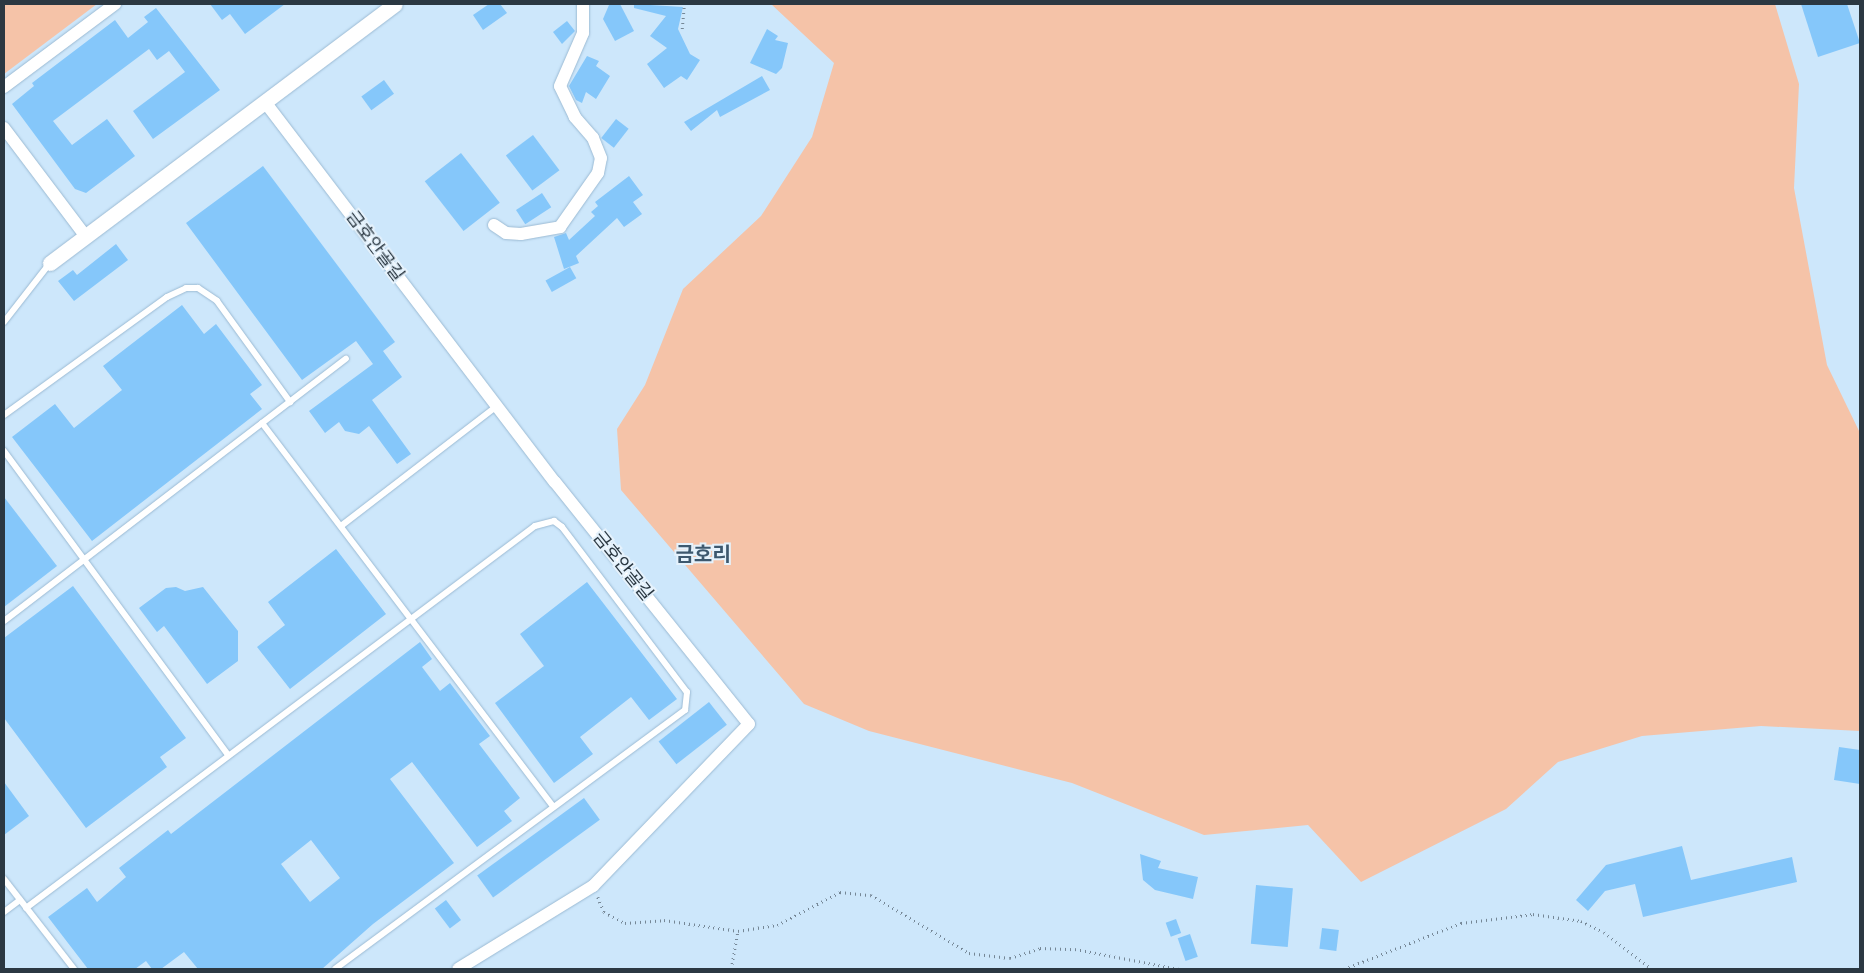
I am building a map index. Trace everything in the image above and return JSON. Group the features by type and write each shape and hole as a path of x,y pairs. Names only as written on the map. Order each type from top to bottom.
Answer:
{"street":[{"path":"4,87 115,4"},
{"path":"50,263 84,234 395,4"},
{"path":"494,226 506,233 521,234 560,227 598,173 602,158 593,138 566,104 560,86 583,32 584,4"},
{"name":"금호안골길","path":"265,102 498,406 749,724 593,886 458,969"},
{"path":"4,128 84,234"}],"lane":[{"path":"4,322 50,263"},
{"path":"4,415 167,297 186,288 198,288 217,301 290,402"},
{"path":"4,621 346,359"},
{"path":"341,526 498,406"},
{"path":"262,423 554,807"},
{"path":"4,451 227,754"},
{"path":"26,908 227,754 535,526 554,521 568,535 687,692 688,700 685,710 334,969"},
{"path":"4,879 74,969"},
{"path":"4,912 20,900"}],"path":[{"path":"682,29 684,4"},
{"path":"593,886 604,912 624,923 664,920 738,931 777,925 840,892 870,895 969,953 1010,958 1040,948 1075,949 1179,969"},
{"path":"1344,969 1461,924 1533,914 1581,921 1604,932 1652,969"},
{"path":"731,969 738,931"}],"shaded area":[{"path":"4,4 97,4 4,74"},
{"path":"771,4 1775,4 1799,84 1794,188 1827,365 1860,433 1860,731 1761,726 1642,736 1558,762 1506,809 1361,882 1308,825 1204,835 1072,783 869,731 804,704 621,490 617,429 645,385 683,289 761,216 812,137 834,63"}],"building":[{"path":"210,4 285,4 245,34 230,14 222,20"},
{"path":"489,4 500,4 507,13 483,30 473,15"},
{"path":"620,4 634,31 615,41 603,19 609,5"},
{"path":"634,4 683,7 678,29 690,54 700,60 687,80 681,76 664,88 647,64 667,48 650,36 666,16 634,8"},
{"path":"1801,4 1847,4 1860,43 1818,57"},
{"path":"156,8 220,90 153,139 133,111 185,72 169,51 157,60 149,49 53,121 72,145 107,119 135,156 86,193 75,189 12,104 34,86 32,83 115,20 128,38 148,22 144,17"},
{"path":"567,21 575,31 562,44 553,32"},
{"path":"767,29 778,36 775,40 788,43 782,68 776,74 750,63"},
{"path":"587,56 599,61 596,66 610,76 596,99 586,92 582,103 576,100 569,86"},
{"path":"762,76 770,90 720,117 717,110 691,131 684,122"},
{"path":"384,80 394,94 371,110 361,96"},
{"path":"616,119 629,129 614,148 601,138"},
{"path":"533,135 559,170 532,191 506,155"},
{"path":"461,153 500,203 464,231 425,181"},
{"path":"263,166 395,342 383,351 402,377 372,400 411,454 397,464 369,426 359,434 345,431 339,422 325,433 309,411 373,364 356,341 302,380 186,223"},
{"path":"629,176 643,195 633,202 642,214 624,227 617,218 576,256 579,263 564,269 554,237 566,233 569,240 595,216 591,212 598,206 595,202"},
{"path":"542,193 551,207 525,224 516,210"},
{"path":"116,244 128,260 74,301 58,281 73,270 77,275"},
{"path":"570,267 576,278 552,292 546,281"},
{"path":"182,305 204,334 216,324 262,385 250,394 262,409 92,541 12,437 55,404 74,428 122,390 103,366"},
{"path":"4,497 57,566 4,607"},
{"path":"336,549 386,614 290,689 257,647 285,625 268,602"},
{"path":"587,582 677,699 649,720 631,697 580,737 593,754 554,783 495,703 544,666 520,634"},
{"path":"73,586 186,738 160,757 167,767 86,828 4,718 4,638"},
{"path":"176,587 185,591 203,587 238,631 238,661 207,684 164,626 157,632 139,608 166,588"},
{"path":"420,642 432,659 422,667 440,691 450,683 490,736 479,744 520,798 504,811 512,821 477,847 412,762 390,779 454,863 373,924 322,969 198,969 184,952 161,969 152,969 146,961 135,969 88,969 48,917 87,888 97,902 126,877 119,868 168,830 171,834","holes":["311,840 340,878 310,902 281,864"]},
{"path":"709,702 727,725 676,764 659,741"},
{"path":"1839,747 1860,750 1860,784 1834,780"},
{"path":"4,782 29,816 4,835"},
{"path":"584,798 600,820 493,897 477,876"},
{"path":"1682,846 1691,880 1792,857 1797,882 1643,917 1635,884 1605,891 1588,911 1576,900 1606,865"},
{"path":"1140,854 1161,861 1158,868 1198,877 1193,899 1155,890 1143,880"},
{"path":"1256,885 1293,888 1288,947 1251,944"},
{"path":"446,900 461,920 450,928 435,908"},
{"path":"1176,919 1181,933 1171,937 1166,923"},
{"path":"1322,928 1339,930 1336,951 1319,949"},
{"path":"1190,934 1198,957 1186,961 1178,938"}],"district":[{"name":"금호리","path":"703,554"}]}
